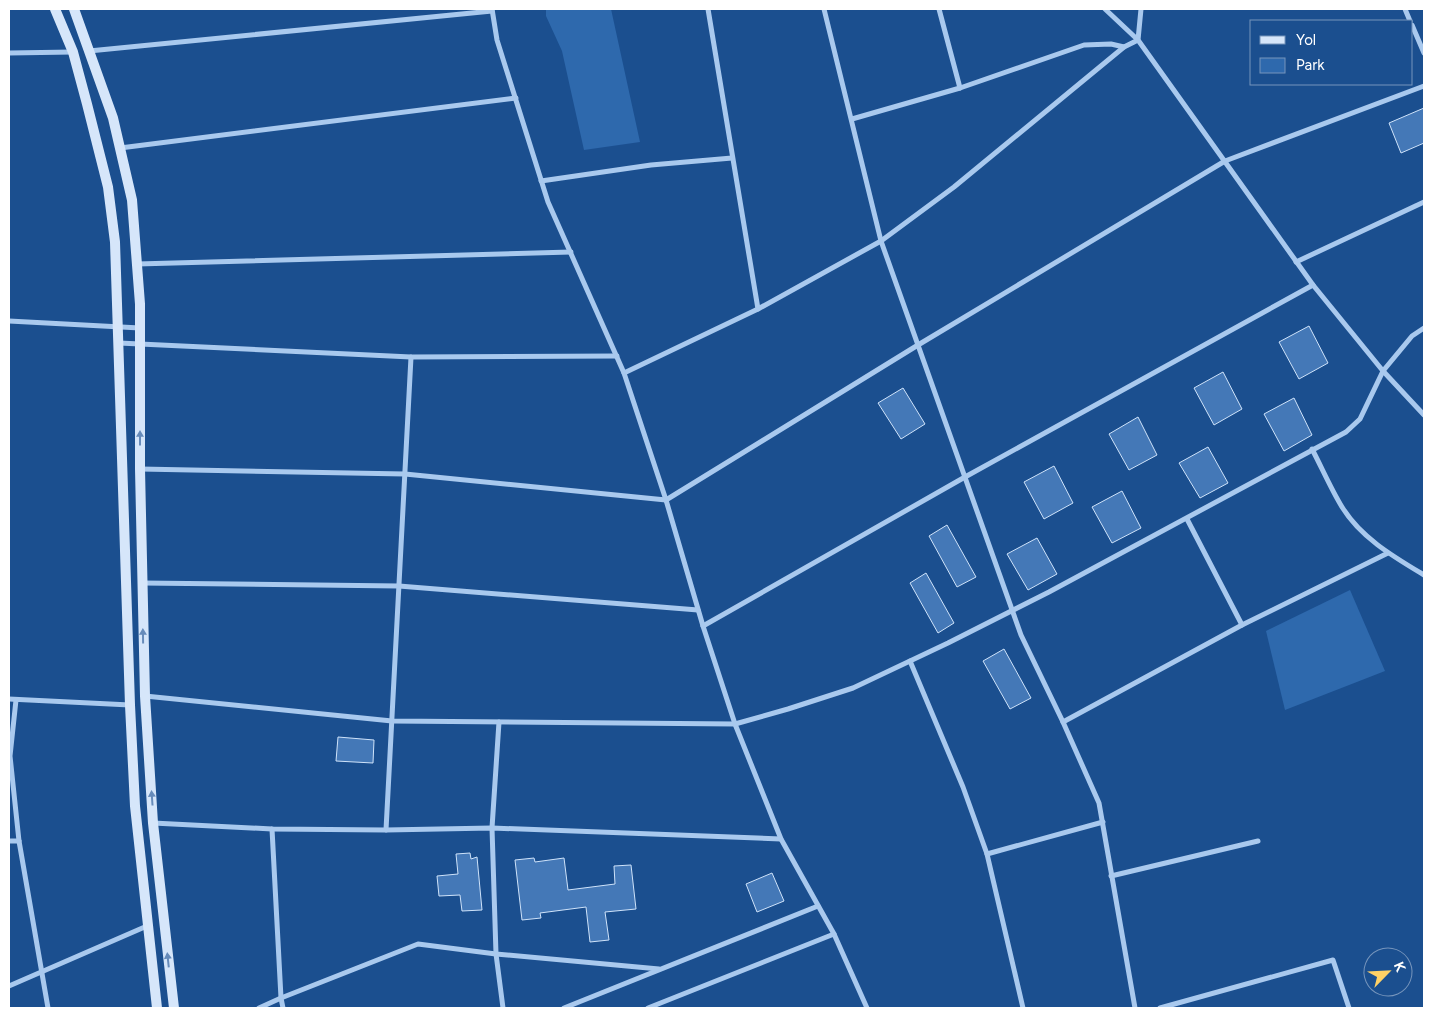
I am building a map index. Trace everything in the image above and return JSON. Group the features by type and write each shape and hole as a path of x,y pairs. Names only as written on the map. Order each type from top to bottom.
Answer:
{"street":[{"path":"56,9 73,52 108,187 116,242 130,706 135,806 157,1008"},
{"path":"74,9 113,118 132,200 140,328 140,469 145,696 153,823 174,1008"},
{"path":"708,9 758,309"},
{"path":"824,9 881,241 1021,635 1100,803 1134,1008"},
{"path":"939,9 960,88"},
{"path":"1105,9 1138,40 1313,285 1383,371 1424,414"},
{"path":"1138,40 1141,9"},
{"path":"89,51 492,10 497,40 548,202 624,373 666,500 698,610 735,724 781,839 834,934 867,1008"},
{"path":"1413,27 1424,53"},
{"path":"624,373 758,309 881,241 954,187 1124,47 1138,40"},
{"path":"852,119 960,88 1084,45 1111,44 1124,47"},
{"path":"9,53 73,52"},
{"path":"140,469 405,474 666,500 918,345 1225,161 1424,86"},
{"path":"120,148 516,98"},
{"path":"542,181 651,165 732,158"},
{"path":"1296,262 1424,202"},
{"path":"137,264 570,252"},
{"path":"703,626 965,477 1313,285"},
{"path":"9,321 140,328"},
{"path":"145,696 392,721 735,724 788,709 853,688 1012,611 1346,432 1360,419 1383,371 1412,336 1424,328"},
{"path":"119,343 411,357 617,356"},
{"path":"386,830 411,357"},
{"path":"1312,449 1343,508 1365,535 1388,554 1424,575"},
{"path":"1187,518 1242,626"},
{"path":"1063,722 1242,626 1388,554"},
{"path":"142,583 399,586 698,610"},
{"path":"910,661 963,787 987,854 1023,1008"},
{"path":"9,699 130,706"},
{"path":"16,700 10,756 19,841 48,1008"},
{"path":"499,722 492,828 496,954 502,1008"},
{"path":"987,854 1102,822"},
{"path":"153,823 272,829 386,830 492,828 781,839"},
{"path":"272,829 283,1008"},
{"path":"9,841 19,841"},
{"path":"1111,876 1258,841"},
{"path":"564,1008 818,906"},
{"path":"9,986 147,926"},
{"path":"648,1008 834,934"},
{"path":"259,1008 418,944 496,954 659,970"},
{"path":"1160,1008 1333,960 1349,1008"}],"green space":[{"path":"546,9 611,9 640,142 584,150 562,51 546,16"},
{"path":"1350,590 1385,671 1285,710 1266,631"}],"building":[{"path":"1424,108 1424,143 1401,153 1389,123"},
{"path":"1309,326 1328,363 1299,379 1279,342"},
{"path":"1223,372 1242,409 1214,425 1194,388"},
{"path":"903,388 925,424 901,439 878,403"},
{"path":"1294,398 1312,435 1284,451 1264,414"},
{"path":"1138,417 1157,455 1129,470 1109,434"},
{"path":"1208,447 1228,483 1200,498 1179,463"},
{"path":"1054,466 1073,503 1044,519 1024,482"},
{"path":"1122,491 1141,528 1112,543 1092,507"},
{"path":"947,525 976,577 957,587 929,536"},
{"path":"1037,538 1057,574 1028,590 1007,554"},
{"path":"926,573 954,623 938,633 910,583"},
{"path":"1004,649 1031,698 1010,709 983,661"},
{"path":"338,737 374,740 373,763 336,761"},
{"path":"470,853 471,859 477,857 482,910 462,911 460,895 439,896 437,876 458,874 456,854"},
{"path":"534,858 535,862 564,858 568,890 615,884 614,866 631,865 636,909 605,912 609,940 590,942 586,907 540,913 541,918 522,920 515,860"},
{"path":"772,873 784,901 757,912 746,884"}]}
